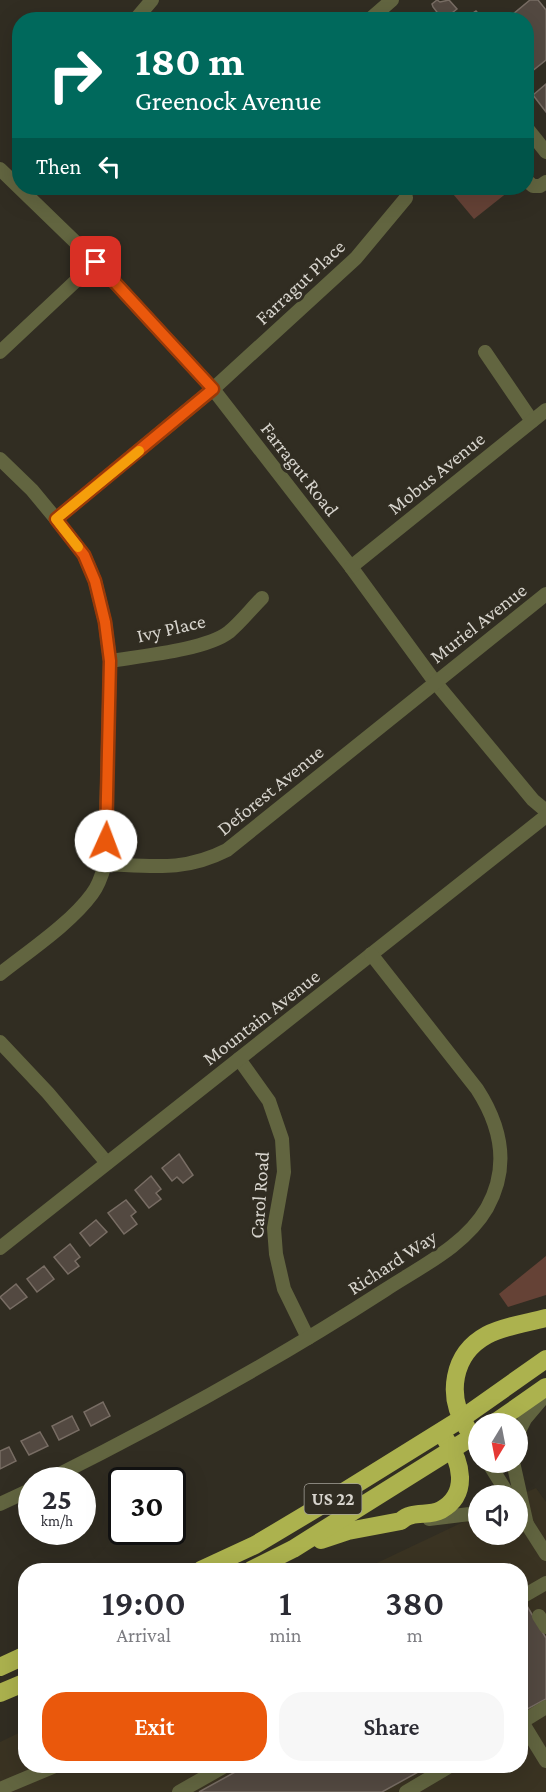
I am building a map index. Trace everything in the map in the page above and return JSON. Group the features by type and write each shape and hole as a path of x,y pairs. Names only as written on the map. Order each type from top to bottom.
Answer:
{"highway":[{"path":"468,1429 461,1419 454,1382 461,1359 472,1345 489,1334 546,1318"},
{"name":"US 22","path":"215,1563 263,1540 337,1496 461,1419 546,1359"},
{"path":"509,1413 546,1387"},
{"path":"293,1549 348,1531 401,1521 407,1515 440,1511 458,1490 460,1479 459,1464 453,1449 439,1431"},
{"name":"US 22","path":"265,1563 293,1549 453,1449 468,1443"},
{"path":"0,1667 18,1659"},
{"path":"0,1694 18,1686"}],"street":[{"path":"142,12 152,0"},
{"path":"378,12 392,0"},
{"path":"534,137 546,152"},
{"name":"Farragut Road","path":"34,195 213,389 351,567 435,682 533,800 546,811"},
{"name":"Farragut Place","path":"56,519 213,389 356,258 406,198"},
{"path":"0,352 96,262"},
{"path":"485,352 532,421"},
{"name":"Mobus Avenue","path":"351,567 546,410"},
{"path":"0,459 32,490 84,555 95,581 105,622 110,661 105,864 101,880 78,911 0,974"},
{"name":"Muriel Avenue","path":"435,682 546,594"},
{"name":"Ivy Place","path":"110,661 200,645 215,639 228,633 261,598"},
{"name":"Deforest Avenue","path":"105,864 184,865 212,858 227,850 435,682"},
{"name":"Mountain Avenue","path":"0,1248 546,816"},
{"name":"Richard Way","path":"74,1467 182,1412 308,1338 466,1235 488,1207 496,1189 501,1147 497,1126 489,1107 371,954"},
{"path":"0,1042 48,1093 107,1163"},
{"name":"Carol Road","path":"239,1059 269,1101 279,1129 284,1156 284,1172 274,1228 276,1254 284,1289 308,1338"},
{"path":"528,1415 546,1394"},
{"path":"0,1504 18,1496"},
{"path":"401,1521 468,1514"},
{"path":"528,1531 546,1554"},
{"path":"528,1593 546,1583"},
{"path":"528,1718 546,1707"},
{"path":"528,1733 546,1761"},
{"path":"0,1789 38,1773"},
{"path":"179,1792 212,1773"},
{"path":"406,1792 438,1773"}],"shaded area":[{"path":"454,195 504,195 474,219"},
{"path":"546,1256 546,1295 508,1307 499,1294"},
{"path":"536,1488 546,1502 546,1792 0,1792 0,1742 18,1733 18,1773 528,1773 528,1563 377,1563 468,1520 468,1545 528,1545 528,1492"}],"building":[{"path":"437,0 440,2 449,0 457,9 453,12 437,12 432,4"},
{"path":"530,0 538,0 546,10 546,60 534,70 534,12 516,12"},
{"path":"546,84 546,112 534,96"},
{"path":"179,1154 193,1175 183,1183 177,1177 172,1181 162,1168"},
{"path":"151,1176 161,1189 156,1193 161,1199 149,1208 135,1190"},
{"path":"126,1200 136,1212 131,1216 137,1224 124,1234 108,1213"},
{"path":"96,1220 107,1232 90,1246 80,1233"},
{"path":"70,1244 80,1257 75,1261 79,1266 68,1274 54,1257"},
{"path":"44,1266 54,1279 37,1292 27,1279"},
{"path":"16,1284 27,1297 10,1309 0,1297"},
{"path":"103,1402 110,1416 91,1426 84,1412"},
{"path":"72,1416 79,1430 59,1440 52,1426"},
{"path":"40,1432 48,1446 29,1455 21,1441"},
{"path":"9,1447 16,1461 0,1469 0,1451"},
{"path":"528,1608 546,1638 546,1699 528,1709"},
{"path":"233,1773 416,1773 382,1792 199,1792"}],"slow traffic":[{"path":"78,547 56,519 139,451"}],"route":[{"path":"96,262 213,389 56,519 84,555 95,581 105,622 110,661 106,841"}]}
